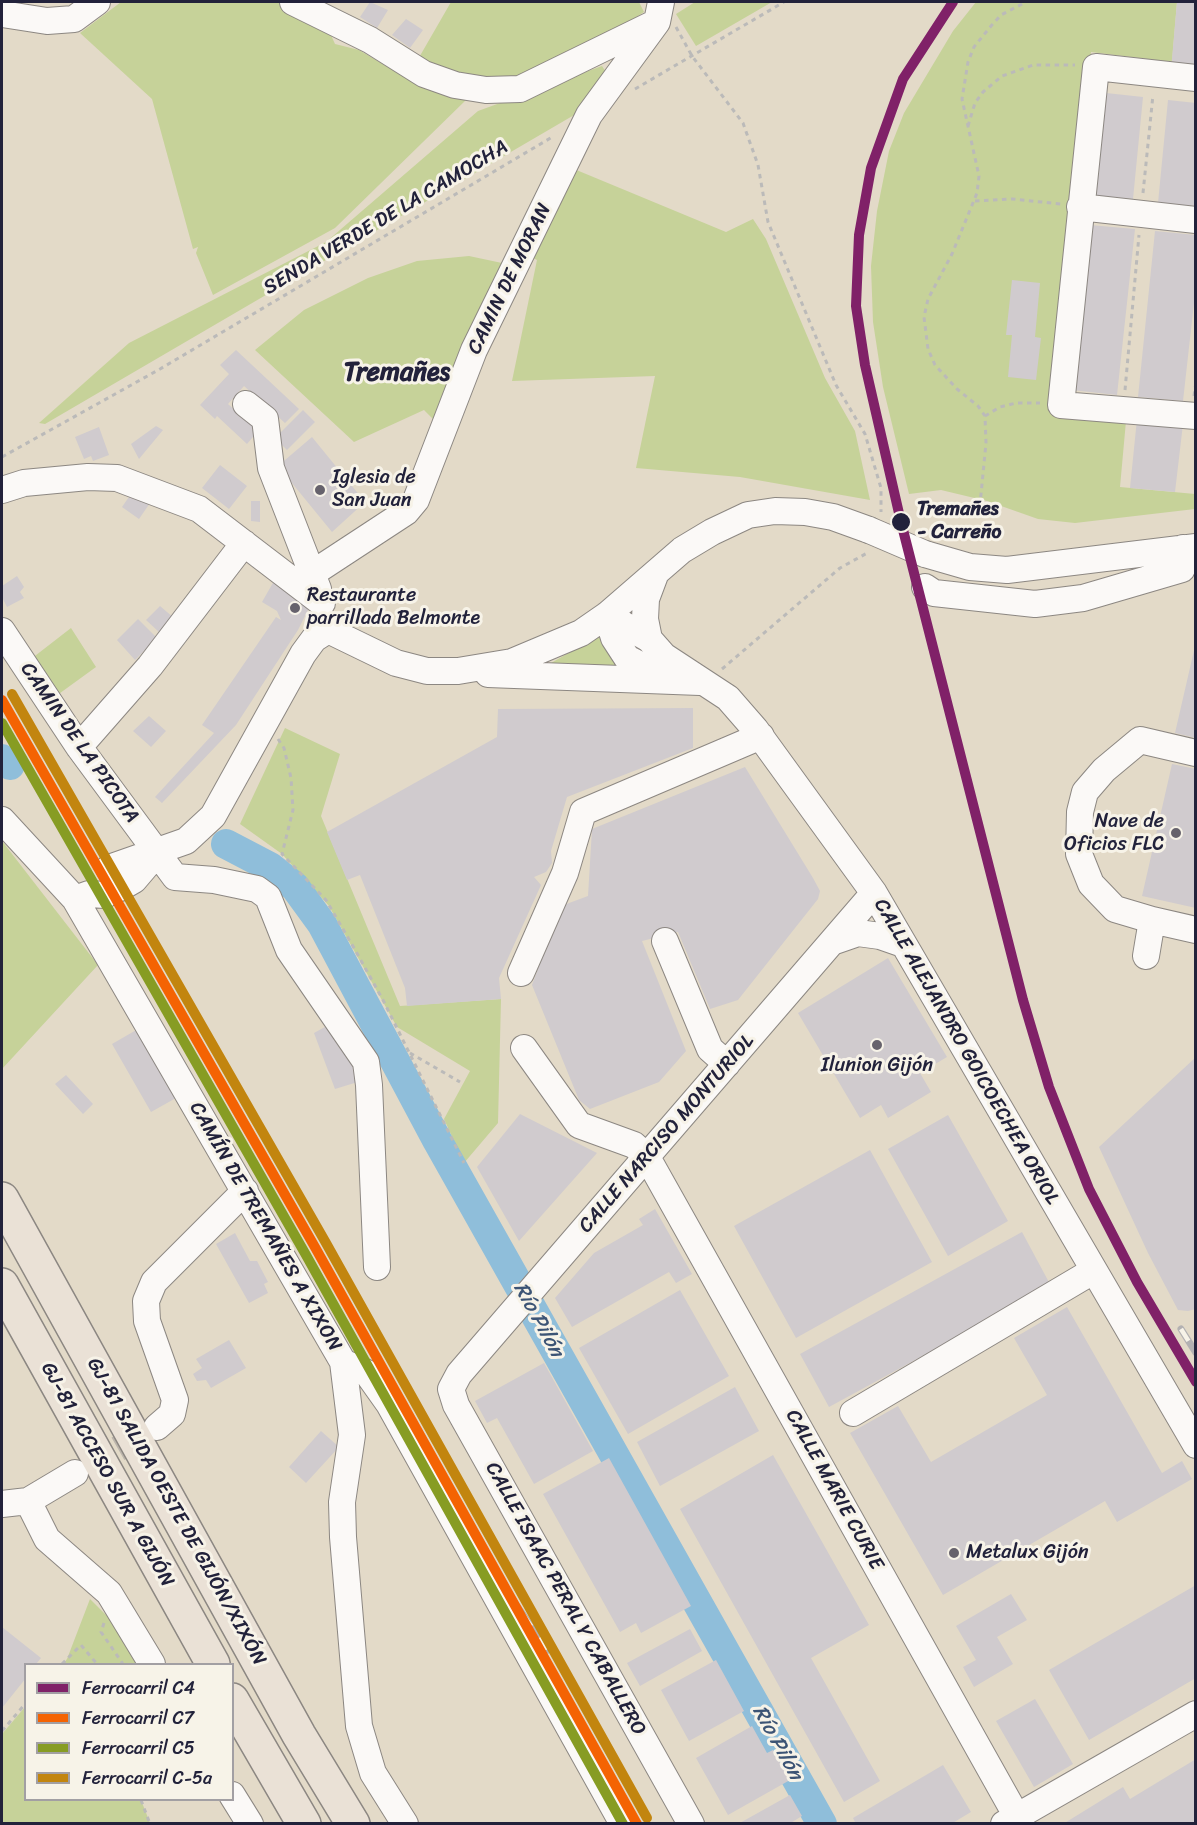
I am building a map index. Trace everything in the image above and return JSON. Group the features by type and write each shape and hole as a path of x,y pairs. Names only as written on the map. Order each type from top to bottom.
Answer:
{"highway":[{"name":"GJ-81 SALIDA OESTE DE GIJÓN/XIXÓN","path":"2,1199 299,1735 352,1824"},
{"name":"GJ-81 ACCESO SUR A GIJÓN","path":"2,1285 212,1663"},
{"path":"234,1703 304,1824"}],"street":[{"path":"2,14 47,21 74,19 97,2"},
{"path":"293,2 370,40 424,74 454,85 486,90 520,88 663,14"},
{"name":"CAMIN DE MORAN","path":"313,573 406,512 416,500 474,350 589,115 663,14"},
{"path":"1196,78 1096,67 1060,405 1196,416"},
{"path":"1080,207 1196,220"},
{"path":"246,404 265,419 271,468 313,573 328,630"},
{"path":"2,490 24,483 88,477 117,478 199,509 322,603"},
{"path":"328,630 396,663 427,671 458,671 512,662 581,633 607,615 682,550 711,531 748,515 775,512 805,512 833,517 874,530 925,554 970,567 1007,570 1189,548 1182,569 1083,598 1035,604 934,593 925,587"},
{"path":"79,747 150,666 244,543"},
{"path":"649,639 645,619 646,599 655,574"},
{"name":"CALLE ALEJANDRO GOICOECHEA ORIOL","path":"607,615 614,638 627,658 666,679"},
{"name":"CALLE ALEJANDRO GOICOECHEA ORIOL","path":"607,615 649,639 664,656 728,698 760,736 874,893 1196,1445"},
{"path":"99,887 157,853 186,842 213,816 303,654 314,639 328,630"},
{"name":"CAMIN DE LA PICOTA","path":"2,631 79,747 175,877 214,880 257,889 268,897 289,950 366,1062 377,1267"},
{"name":"CALLE ALEJANDRO GOICOECHEA ORIOL","path":"458,671 512,676 666,679 705,683"},
{"path":"521,973 565,873 583,812 760,736"},
{"path":"1196,753 1140,740 1104,770 1085,792 1080,812 1079,854 1092,884 1114,909 1196,930"},
{"name":"CAMÍN DE TREMAÑES A XIXON","path":"2,820 99,887 244,1191 343,1362 352,1435 342,1502 343,1537 358,1726 373,1773 405,1824"},
{"name":"CALLE NARCISO MONTURIOL","path":"459,1374 874,893"},
{"path":"1146,956 1152,920"},
{"path":"832,942 858,933 880,936 903,944"},
{"path":"665,941 710,1049 727,1064"},
{"path":"524,1048 579,1125 634,1145 646,1157"},
{"name":"CALLE MARIE CURIE","path":"646,1157 1014,1821"},
{"path":"157,1427 172,1414 175,1400 147,1321 146,1301 154,1282 244,1191"},
{"path":"853,1413 1093,1272"},
{"path":"343,1362 367,1372 389,1404 623,1824"},
{"name":"CALLE ISAAC PERAL Y CABALLERO","path":"459,1374 451,1389 456,1405 691,1824"},
{"path":"2,1504 27,1501 75,1473"},
{"path":"27,1501 47,1539 109,1593 151,1663"},
{"path":"1014,1821 1196,1714"},
{"path":"234,1798 250,1824"}],"path":[{"path":"630,92 784,2"},
{"path":"979,515 986,442 985,416 978,406 957,389 935,364 924,333 924,317 928,299 952,254 974,201 979,176 962,99 968,62 974,47 1001,15 1026,2"},
{"path":"663,14 743,123 758,165 768,222 836,385 865,434 881,488 870,552 840,568 705,683"},
{"path":"968,127 975,103 983,92 1002,76 1016,69 1050,63 1096,67"},
{"path":"1123,410 1155,74"},
{"name":"SENDA VERDE DE LA CAMOCHA","path":"2,457 160,369 558,134"},
{"path":"974,201 1032,200 1080,207"},
{"path":"985,416 1000,407 1016,403 1060,405"},
{"path":"278,737 284,748 291,778 293,810 282,854 326,900 410,1053 464,1163"},
{"path":"410,1053 460,1082"},
{"path":"110,1619 102,1624 102,1632 122,1663"},
{"path":"64,1663 81,1645 95,1663"},
{"path":"2,1731 24,1705"},
{"path":"141,1801 150,1824"}],"green space":[{"path":"121,2 282,2 326,24 335,44 359,50 413,82 466,100 335,228 213,295 196,253 198,247 193,249 152,99 80,33"},
{"path":"451,2 639,2 644,12 616,31 497,85 417,61"},
{"path":"695,2 772,2 696,46 676,14"},
{"path":"976,2 1177,2 1172,62 1091,52 1056,413 1126,421 1120,487 1195,494 1195,509 1075,523 1038,519 987,501 941,490 909,494 883,387 873,322 871,266 877,211 889,151 904,113 953,31"},
{"path":"602,66 608,75 581,111 45,424 39,423 129,343 326,242 478,111"},
{"path":"574,169 726,232 753,219 766,239 825,378 855,431 870,500 740,477 636,468 655,376 512,381 537,260 529,256"},
{"path":"469,256 502,263 459,352 438,424 424,410 354,442 255,350 304,310 368,278 417,261"},
{"path":"71,628 96,667 56,696 31,659"},
{"path":"602,634 629,669 525,670 551,663"},
{"path":"285,728 340,754 321,816 400,1006 501,999 498,1123 464,1163 444,1119 470,1071 397,1027 329,906 282,854 240,824"},
{"path":"2,841 98,965 2,1069"},
{"path":"90,1599 110,1619 136,1663 64,1663"},
{"path":"24,1708 24,1801 141,1801 150,1823 2,1823 2,1734"}],"building":[{"path":"370,2 388,10 377,28 360,17"},
{"path":"1177,2 1196,2 1196,72 1171,70"},
{"path":"406,19 423,30 410,48 392,35"},
{"path":"1097,92 1143,97 1133,199 1088,195"},
{"path":"1168,100 1196,103 1196,206 1158,203"},
{"path":"1090,225 1135,229 1117,395 1072,390"},
{"path":"1155,231 1196,235 1196,285 1183,401 1138,397"},
{"path":"1012,280 1040,283 1035,337 1041,338 1036,380 1008,377 1012,335 1006,335"},
{"path":"236,350 299,409 285,423 244,386 228,404 258,431 247,444 217,416 215,419 200,405 229,374 220,365"},
{"path":"303,410 315,422 287,450 275,438"},
{"path":"1137,419 1183,424 1175,492 1130,488"},
{"path":"156,426 163,430 139,459 131,444"},
{"path":"99,427 109,455 93,461 91,456 84,459 75,437"},
{"path":"312,437 365,502 332,532 278,466"},
{"path":"220,465 247,486 229,509 202,488"},
{"path":"133,491 150,503 139,519 122,507"},
{"path":"251,501 260,501 260,522 251,521"},
{"path":"17,576 24,587 20,592 24,598 7,607 2,597 2,586"},
{"path":"274,581 306,603 308,610 298,630 236,725 162,803 155,797 214,733 202,725 276,617 281,620 277,611 262,602"},
{"path":"160,606 174,618 160,633 146,620"},
{"path":"138,619 157,638 135,660 117,640"},
{"path":"1196,646 1196,738 1175,733"},
{"path":"693,708 693,748 567,797 551,851 552,863 546,872 534,877 541,885 499,978 501,999 407,1006 405,988 360,875 347,880 327,832 497,737 498,709"},
{"path":"149,716 166,731 151,747 133,731"},
{"name":"Nave de Oficios FLC","path":"1172,764 1196,769 1196,908 1142,896"},
{"path":"745,767 813,878 820,891 818,899 738,1000 710,1009 678,932 642,941 686,1051 659,1082 590,1109 579,1100 532,985 561,906 588,896 592,829"},
{"path":"888,958 947,1057 920,1073 931,1092 888,1118 881,1105 860,1118 798,1013"},
{"path":"332,1023 361,1081 335,1089 314,1033"},
{"path":"138,1029 176,1098 151,1112 112,1044"},
{"path":"1196,1057 1196,1309 1188,1311 1178,1310 1148,1253 1099,1147"},
{"path":"66,1075 93,1104 83,1114 55,1084"},
{"path":"520,1114 597,1153 519,1241 477,1167"},
{"path":"948,1115 1008,1221 948,1256 888,1149"},
{"path":"870,1150 932,1262 796,1338 734,1226"},
{"path":"655,1209 692,1274 676,1283 669,1272 572,1327 555,1298 594,1253 643,1225 639,1219"},
{"path":"1022,1232 1051,1286 829,1407 800,1354"},
{"path":"235,1233 250,1261 257,1261 268,1282 264,1284 268,1293 249,1303 216,1244"},
{"path":"680,1290 729,1376 628,1434 579,1348"},
{"path":"1067,1307 1162,1473 1182,1461 1192,1479 1117,1522 1105,1501 943,1595 850,1433 898,1406 931,1462 1047,1395 1014,1338"},
{"path":"229,1340 246,1368 211,1388 206,1380 197,1381 193,1374 202,1368 196,1359"},
{"path":"544,1363 593,1451 534,1484 497,1418 487,1423 475,1401"},
{"path":"735,1387 759,1431 660,1486 637,1442"},
{"path":"321,1431 339,1447 306,1483 289,1467"},
{"path":"773,1455 869,1625 811,1658 880,1781 844,1802 680,1509"},
{"path":"609,1458 691,1606 641,1633 636,1623 620,1632 543,1494"},
{"path":"1196,1585 1196,1678 1089,1740 1049,1670"},
{"path":"1011,1594 1027,1620 997,1637 1013,1664 974,1687 963,1667 976,1660 956,1626"},
{"path":"2,1627 41,1658 37,1663 24,1663 24,1680 2,1708"},
{"path":"690,1629 702,1651 640,1686 627,1663"},
{"path":"716,1660 744,1711 689,1741 661,1690"},
{"path":"1035,1699 1073,1764 1034,1787 996,1721"},
{"path":"752,1726 767,1753 773,1750 790,1780 728,1815 696,1758"},
{"path":"1196,1759 1196,1824 1063,1824 1123,1787 1130,1799"},
{"path":"943,1765 971,1812 951,1824 856,1824 853,1818"},
{"path":"790,1795 802,1816 789,1824 738,1824"}],"waterway":[{"name":"Río Pilón","path":"2,759 10,765"},
{"name":"Río Pilón","path":"226,844 270,867 295,887 322,924 437,1140 822,1824"}],"tunnel":[{"path":"84,1468 151,1430"}],"railway":[{"path":"1181,1329 1196,1353"},
{"path":"507,1592 548,1650"}],"rail line":[{"name":"C4","path":"953,2 903,79 871,168 859,235 856,306 865,365 901,522 1023,1000 1049,1087 1089,1189 1137,1282 1196,1382"},
{"name":"C-5a","path":"12,694 326,1243 647,1818"},
{"name":"C7","path":"2,700 316,1249 637,1824"},
{"name":"C5","path":"2,723 306,1255 623,1824"}],"place":[{"name":"Iglesia de San Juan","path":"320,490"},
{"name":"Tremañes - Carreño","path":"901,522"},
{"name":"Restaurante parrillada Belmonte","path":"295,608"},
{"name":"Nave de Oficios FLC","path":"1176,833"},
{"name":"Ilunion Gijón","path":"877,1045"},
{"name":"Metalux Gijón","path":"954,1553"}],"district":[{"name":"Tremañes","path":"397,373"}]}
